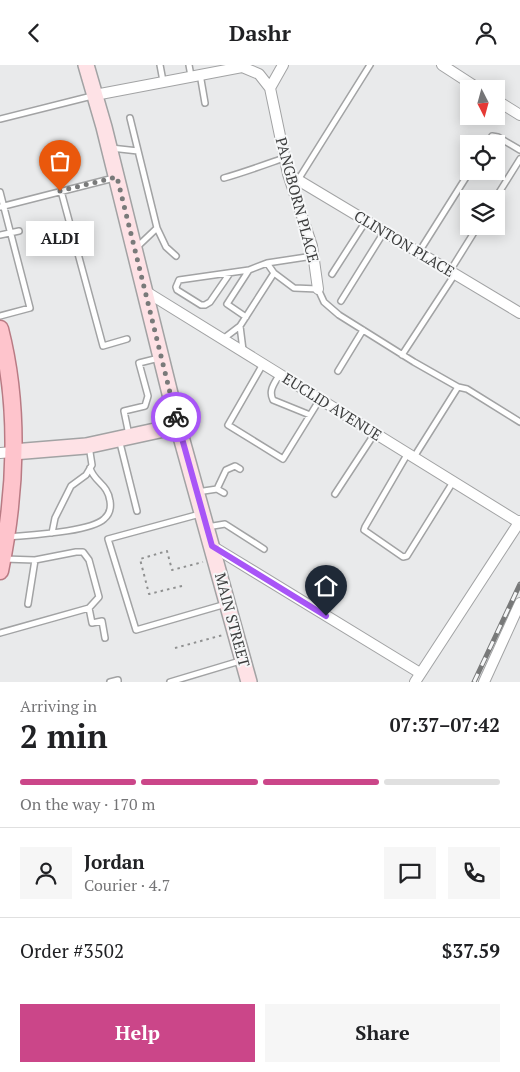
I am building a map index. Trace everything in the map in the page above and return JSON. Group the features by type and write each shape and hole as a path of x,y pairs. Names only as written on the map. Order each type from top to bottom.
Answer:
{"main road":[{"name":"MAIN STREET","path":"86,65 117,177 178,426 249,682"},
{"path":"1,340 12,414 6,453 7,502 2,553"},
{"path":"6,453 89,446 178,426"}],"street":[{"path":"442,65 465,80"},
{"path":"95,95 242,67 259,74 270,88 282,67"},
{"name":"PANGBORN PLACE","path":"270,88 288,174 312,246 318,289"},
{"path":"505,106 520,115"},
{"name":"CLINTON PLACE","path":"288,174 520,313"},
{"name":"EUCLID AVENUE","path":"145,291 520,522"},
{"path":"214,553 418,677 520,522"},
{"path":"484,682 520,603"}],"lane":[{"path":"160,65 163,81"},
{"path":"189,65 196,75 205,103"},
{"path":"298,180 370,65"},
{"path":"0,119 95,95"},
{"path":"130,118 157,229 166,247 176,256"},
{"path":"505,141 520,150"},
{"path":"109,147 138,151"},
{"path":"224,178 252,171 257,167 285,158"},
{"path":"501,190 520,159"},
{"path":"2,207 117,177"},
{"path":"418,253 464,180"},
{"path":"60,191 103,346 127,339"},
{"path":"0,192 2,207 30,308 0,316"},
{"path":"332,274 366,221"},
{"path":"134,249 157,229"},
{"path":"0,235 20,231"},
{"path":"340,301 384,232"},
{"path":"402,355 473,235"},
{"path":"230,273 210,302 205,305 201,305 176,287 179,280 249,270 267,263 313,256"},
{"path":"267,263 274,273 294,288 318,289 324,302 340,315 402,355 458,387 467,389 520,422"},
{"path":"246,317 227,304 249,270"},
{"path":"222,339 240,326 274,273"},
{"path":"240,326 243,351"},
{"path":"338,371 363,330"},
{"path":"137,511 124,438 124,411 145,406 148,396 139,363 162,358"},
{"path":"263,364 228,425 283,459 320,399"},
{"path":"280,374 272,388 273,400 310,415"},
{"path":"453,482 407,556 403,557 366,533 365,527 411,455 458,387"},
{"path":"335,494 374,433"},
{"path":"52,533 55,518 71,486 86,475 90,468 92,463 89,446"},
{"path":"217,489 226,470 235,467 240,469"},
{"path":"2,553 52,533 68,531 103,520 108,513 110,505 108,492 105,486 94,476 90,468"},
{"path":"197,492 217,489 224,493"},
{"path":"228,603 136,630 108,539 205,521 225,524 264,549"},
{"path":"0,633 89,608 99,597 89,560 86,554 80,551 35,560 2,553"},
{"path":"28,604 35,560"},
{"path":"89,608 92,623 102,621 105,638"},
{"path":"170,682 243,660"},
{"path":"110,682 118,680 118,682"}],"path":[{"path":"182,586 149,595 140,559 167,551 172,570 214,553"},
{"path":"175,648 235,632"}],"railway":[{"path":"474,682 520,584"}],"way so far":[{"path":"60,191 117,177 176,417"}],"place":[{"name":"ALDI","path":"60,191"}],"route":[{"path":"176,417 212,546 326,616"}]}
